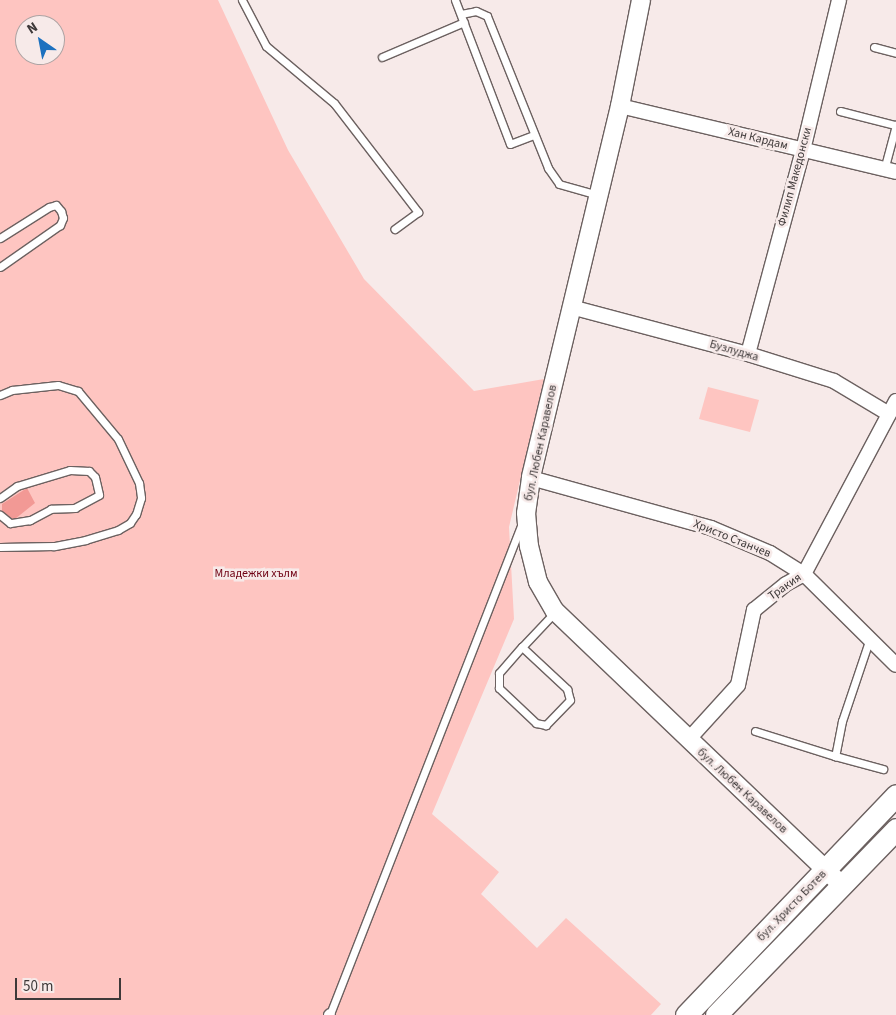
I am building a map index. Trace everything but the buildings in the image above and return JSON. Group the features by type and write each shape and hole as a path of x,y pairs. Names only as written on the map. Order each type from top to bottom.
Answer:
{"main road":[{"name":"бул. Христо Ботев","path":"686,1015 896,795"},
{"name":"бул. Христо Ботев","path":"716,1015 843,886 896,829"}],"street":[{"name":"бул. Любен Каравелов","path":"641,0 620,106 531,478 526,513 529,546 538,582 555,611 843,886"},
{"name":"Филип Македонски","path":"748,354 803,150 839,0"},
{"name":"Хан Кардам","path":"620,106 890,171"},
{"name":"Бузлуджа","path":"571,307 748,354 834,381 889,414"},
{"name":"Тракия","path":"688,740 738,685 754,610 786,584 804,574 896,401"},
{"name":"Христо Станчев","path":"531,478 711,528 770,553 804,574 896,665"}],"lane":[{"path":"242,0 266,46 334,103 418,212 395,229"},
{"path":"455,0 510,144 534,135"},
{"path":"460,14 476,11 487,16 548,168 559,184 598,195"},
{"path":"382,57 464,22"},
{"path":"874,47 896,53"},
{"path":"840,111 896,125 890,171"},
{"path":"0,238 49,207 56,205 61,211 63,218 60,225 0,267"},
{"path":"0,395 12,390 58,385 78,391 118,439 139,483 140,498 136,514 130,523 118,530 86,540 54,546 0,547"},
{"path":"0,498 17,486 70,470 89,471 95,477 99,495 75,508 51,509 30,520 10,523 0,514"},
{"path":"329,1014 526,513"},
{"path":"522,647 568,689 570,700 546,725 536,723 498,688 500,673 522,647 555,611"},
{"path":"835,756 842,721 870,638"},
{"path":"755,731 883,769"}],"green space":[{"name":"Младежки хълм","path":"0,0 218,0 288,150 364,279 474,391 544,379 509,527 514,619 432,814 499,872 481,894 537,948 566,918 661,1004 651,1015 0,1015"},
{"path":"708,387 759,400 750,432 699,419"}],"shaded area":[{"path":"27,488 35,503 15,519 9,518 2,511 2,504"}]}
